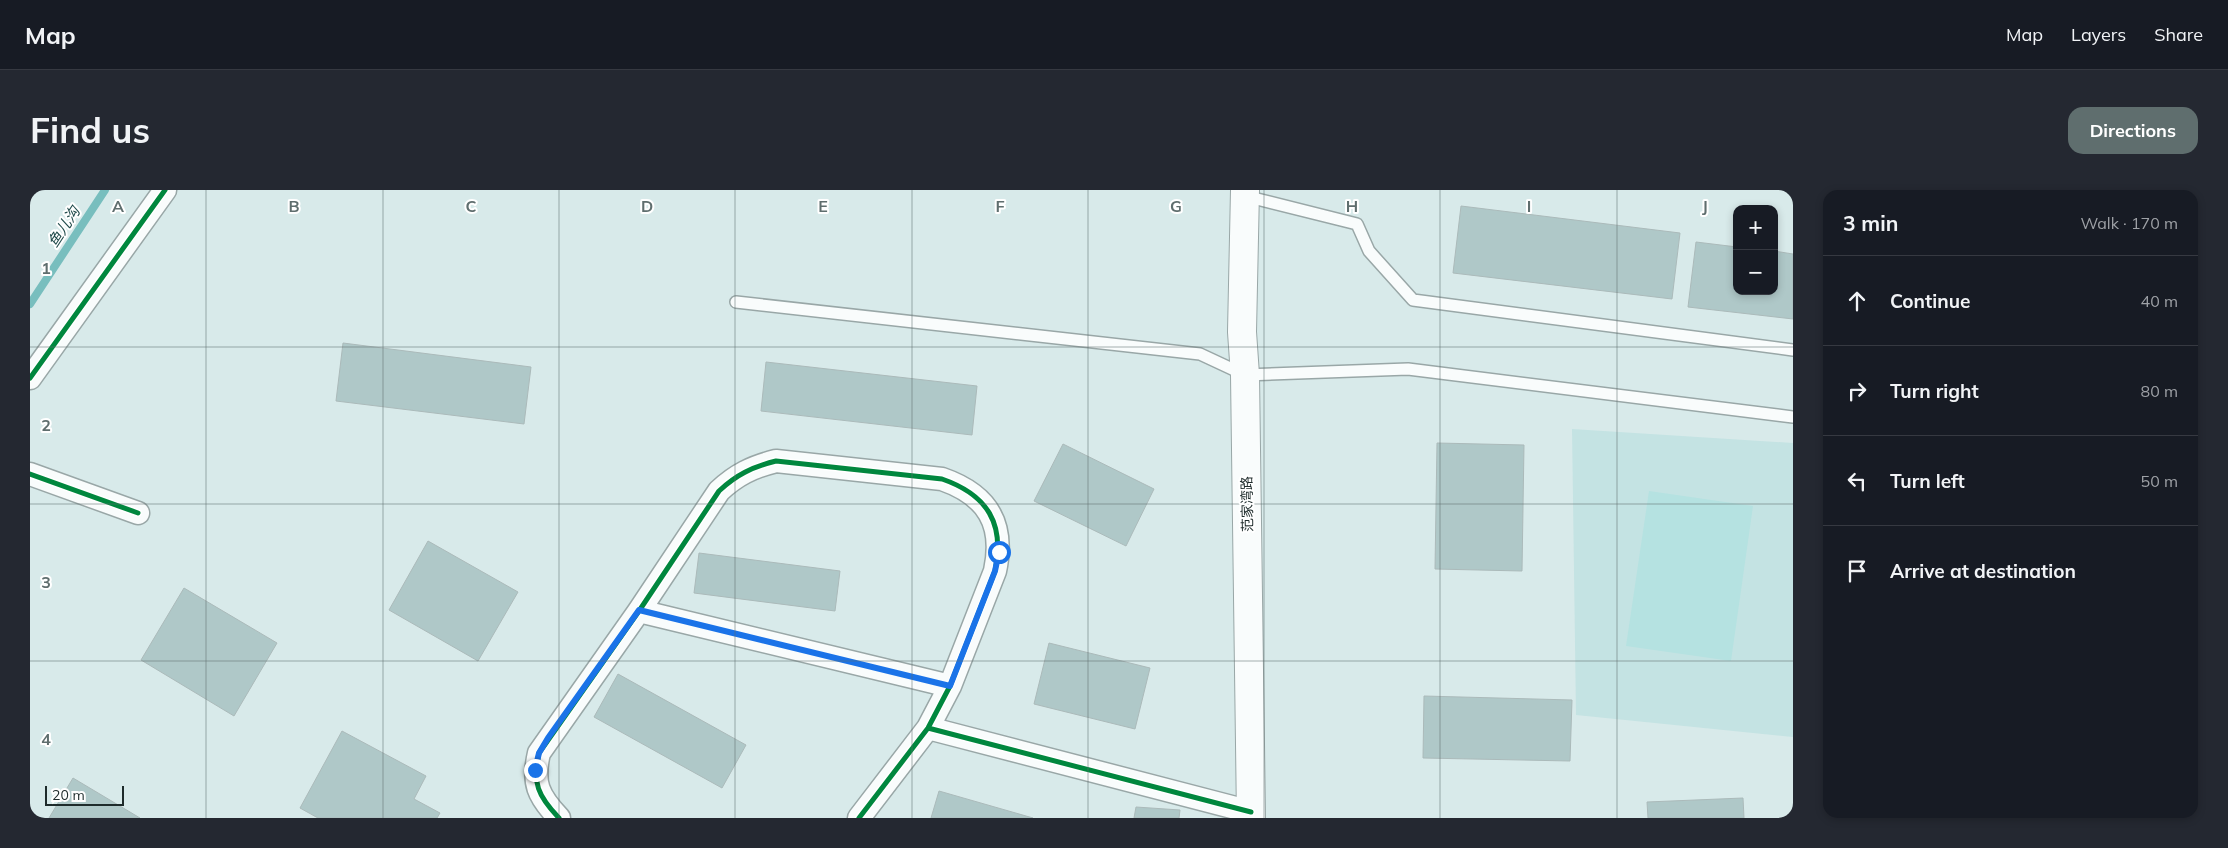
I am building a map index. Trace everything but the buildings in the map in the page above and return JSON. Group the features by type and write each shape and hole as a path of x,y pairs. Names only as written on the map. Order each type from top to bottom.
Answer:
{"main road":[{"name":"范家湾路","path":"1245,193 1242,332 1245,375 1251,815"}],"street":[{"path":"30,378 164,190"},
{"path":"559,818 544,803 537,787 535,770 539,753 719,491 735,476 754,466 776,461 942,479 961,485 982,502 990,513 998,532 999,552 995,571 950,686 928,728 859,818"},
{"path":"30,474 138,513"},
{"path":"639,610 950,686"},
{"path":"928,728 1251,815"}],"lane":[{"path":"1245,193 1356,224 1369,251 1413,300 1793,350"},
{"path":"736,302 1200,354 1245,375 1408,369 1793,417"}],"shaded area":[{"path":"1572,429 1793,443 1793,737 1576,715"},
{"path":"1649,491 1753,506 1731,661 1626,646"}],"waterway":[{"name":"鱼儿沟","path":"30,304 105,190"}],"cycle path":[{"path":"30,378 165,190"},
{"path":"559,818 546,803 538,788 536,773 539,753 639,611 719,491 745,472 776,461 942,479 958,486 982,503 995,525 997,539 995,571 950,686 928,728 859,818"},
{"path":"30,474 138,513"},
{"path":"928,728 1251,812"}],"route":[{"path":"535,770 539,753 548,738 639,610 950,686 995,571 999,552"}]}
